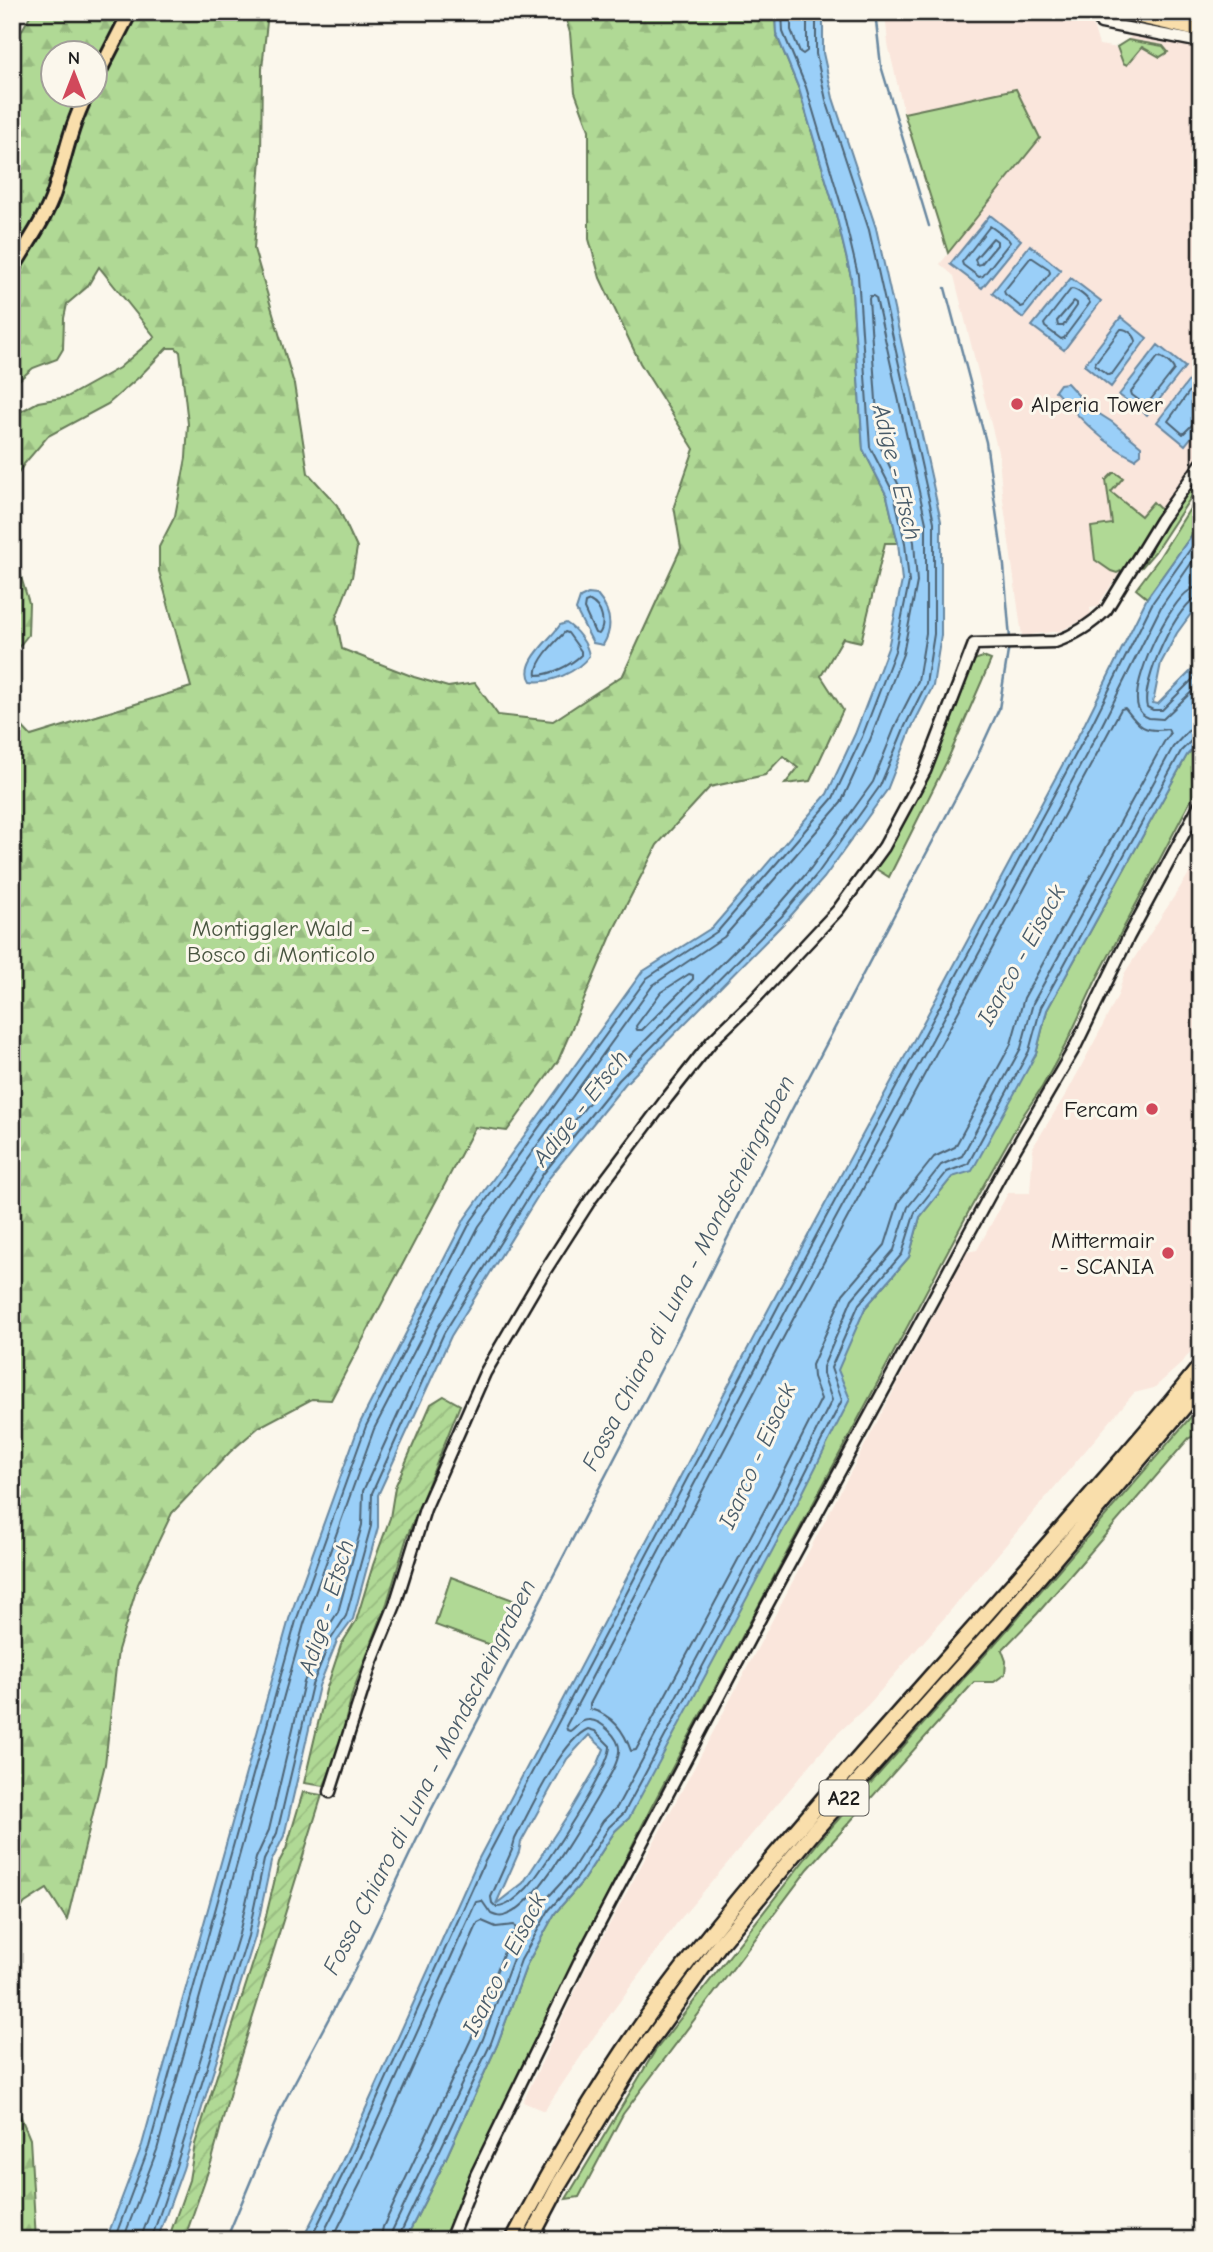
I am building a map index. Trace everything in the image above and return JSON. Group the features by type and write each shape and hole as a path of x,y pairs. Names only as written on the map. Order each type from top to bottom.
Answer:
{"highway":[{"path":"1121,12 1201,30"},
{"path":"1188,12 1201,15"},
{"name":"A22","path":"513,2240 546,2176 607,2077 709,1935 1201,1365"},
{"name":"A22","path":"530,2240 560,2183 628,2071 720,1944 815,1830 998,1625 1201,1387"}],"main road":[{"path":"108,55 130,12"},
{"path":"12,270 54,193 69,134 81,108"}],"street":[{"path":"1101,23 1201,42"},
{"path":"330,1793 425,1509 485,1373 591,1199 712,1041 838,910 884,847 925,771 974,644 1055,642 1086,627 1106,610 1161,520 1201,464"},
{"path":"450,2240 476,2175 583,1953 765,1609 1007,1163 1075,1047 1128,938 1201,802"}],"shaded area":[{"path":"885,12 1074,12 1090,16 1099,45 1119,48 1133,34 1201,48 1201,451 1100,602 1101,606 1090,608 1091,614 1060,631 1022,636 999,456 954,276 940,264 1040,137 1016,89 904,113 888,44"},
{"path":"1201,855 1201,1337 1182,1363 1154,1388 1134,1393 945,1617 868,1705 832,1739 677,1923 544,2111 523,2102 588,1964 967,1252 977,1250 1008,1193 1030,1193 1033,1147 1069,1089 1100,1031 1118,995 1124,974"}],"green space":[{"name":"Montiggler Wald - Bosco di Monticolo","path":"32,12 268,12 262,69 261,158 254,249 294,384 308,473 337,505 357,548 352,577 336,618 342,649 448,687 475,683 498,715 553,721 623,675 681,548 674,506 694,449 640,363 600,278 589,239 589,130 575,92 570,33 564,12 775,12 776,33 799,89 835,210 851,277 863,449 887,496 898,543 885,543 861,642 843,638 821,676 843,710 810,781 785,784 798,768 783,756 765,775 710,787 657,845 614,929 558,1061 507,1131 475,1127 331,1400 312,1399 259,1427 230,1452 172,1513 138,1584 118,1650 105,1764 67,1920 47,1889 25,1903 12,1920 12,548 29,603 28,635 14,653 18,722 31,736 191,687 159,571 159,547 175,516 186,458 188,424 180,352 176,348 167,348 108,404 48,436 12,483 12,409 18,413 38,402 67,397 119,368 155,337 99,267 87,287 67,304 63,349 57,359 33,368 19,380 12,392 12,360 20,348 12,312 12,165 20,115 12,111 12,42"},
{"path":"1128,40 1163,46 1168,52 1160,57 1142,47 1127,65 1123,63 1117,47"},
{"path":"1016,89 1040,138 948,253 904,113"},
{"path":"1201,470 1201,482 1155,552 1141,568 1162,529"},
{"path":"1113,473 1123,478 1111,492 1141,516 1153,502 1160,509 1123,570 1117,573 1095,560 1091,527 1112,524 1106,480"},
{"path":"1201,491 1201,522 1147,598 1136,589"},
{"path":"983,657 991,660 947,761 889,877 876,869 931,770 974,660"},
{"path":"1201,740 1201,781 1095,982 1067,1042 969,1211 653,1804 492,2131 446,2240 405,2240 441,2169 497,2045 527,1964 555,1913 582,1882 615,1831 629,1818 865,1308 909,1257 920,1217 952,1177 1036,1054 1047,1010 1187,755"},
{"path":"444,1396 460,1405 407,1537 387,1603 353,1691 337,1754 324,1786 304,1783 326,1690 341,1645 356,1621 390,1518 395,1487 431,1404"},
{"path":"1201,1405 1201,1440 1195,1436 1189,1438 1037,1614 1002,1650 1006,1661 1005,1674 994,1682 974,1682 808,1869 623,2114 579,2197 566,2199 655,2051 820,1840 1007,1630"},
{"path":"451,1577 516,1601 493,1646 435,1625"},
{"path":"303,1792 322,1795 232,2084 212,2160 184,2240 168,2240 189,2180 195,2144 260,1941 279,1862 286,1849"},
{"path":"12,2096 30,2139 36,2240 12,2240"}],"water":[{"name":"Adige - Etsch","path":"775,12 823,12 823,53 833,98 876,228 941,521 941,635 933,686 911,729 887,790 824,878 787,920 625,1084 549,1178 451,1336 378,1495 378,1527 353,1619 337,1641 319,1686 284,1836 271,1862 255,1937 183,2169 157,2240 106,2240 142,2145 289,1619 360,1423 465,1218 642,972 713,927 827,794 855,734 888,648 902,581 898,543 887,496 863,449 851,277 835,210 799,89 776,33"},
{"path":"990,215 1021,240 982,288 950,264"},
{"path":"1030,245 1061,270 1023,318 992,293"},
{"path":"1071,278 1101,301 1064,350 1032,326"},
{"path":"1121,317 1147,338 1111,387 1084,365"},
{"path":"1158,345 1185,367 1147,415 1119,395"},
{"path":"1194,374 1201,379 1201,425 1185,445 1157,422"},
{"path":"1067,383 1090,408 1141,446 1141,454 1135,459 1123,453 1082,420 1055,391 1060,384"},
{"name":"Isarco - Eisack","path":"1201,522 1201,600 1177,633 1161,663 1153,703 1158,704 1201,661 1201,740 1187,755 1047,1010 1036,1054 972,1171 952,1177 920,1217 909,1257 865,1308 838,1370 850,1399 794,1510 629,1818 615,1831 582,1882 555,1913 527,1964 497,2045 441,2169 405,2240 302,2240 339,2168 478,1860 776,1295 1085,723 1147,598","holes":["589,1735 604,1749 573,1807 523,1883 496,1904 521,1842 567,1759"]},
{"path":"588,594 597,595 608,613 609,632 603,645 593,643 576,610 580,598"},
{"path":"566,623 581,637 589,656 563,676 547,681 531,681 528,674 532,659 560,625"}],"waterway":[{"name":"Fossa Chiaro di Luna - Mondscheingraben","path":"875,12 881,66 929,226"},
{"name":"Fossa Chiaro di Luna - Mondscheingraben","path":"945,288 986,442 1004,566 1010,639"},
{"name":"Fossa Chiaro di Luna - Mondscheingraben","path":"226,2240 283,2104 354,1971 427,1818 680,1333 789,1115 976,759 999,709 1009,645"}],"place":[{"name":"Alperia Tower","path":"1017,404"},
{"name":"Fercam","path":"1152,1109"},
{"name":"Mittermair - SCANIA","path":"1168,1253"}]}
